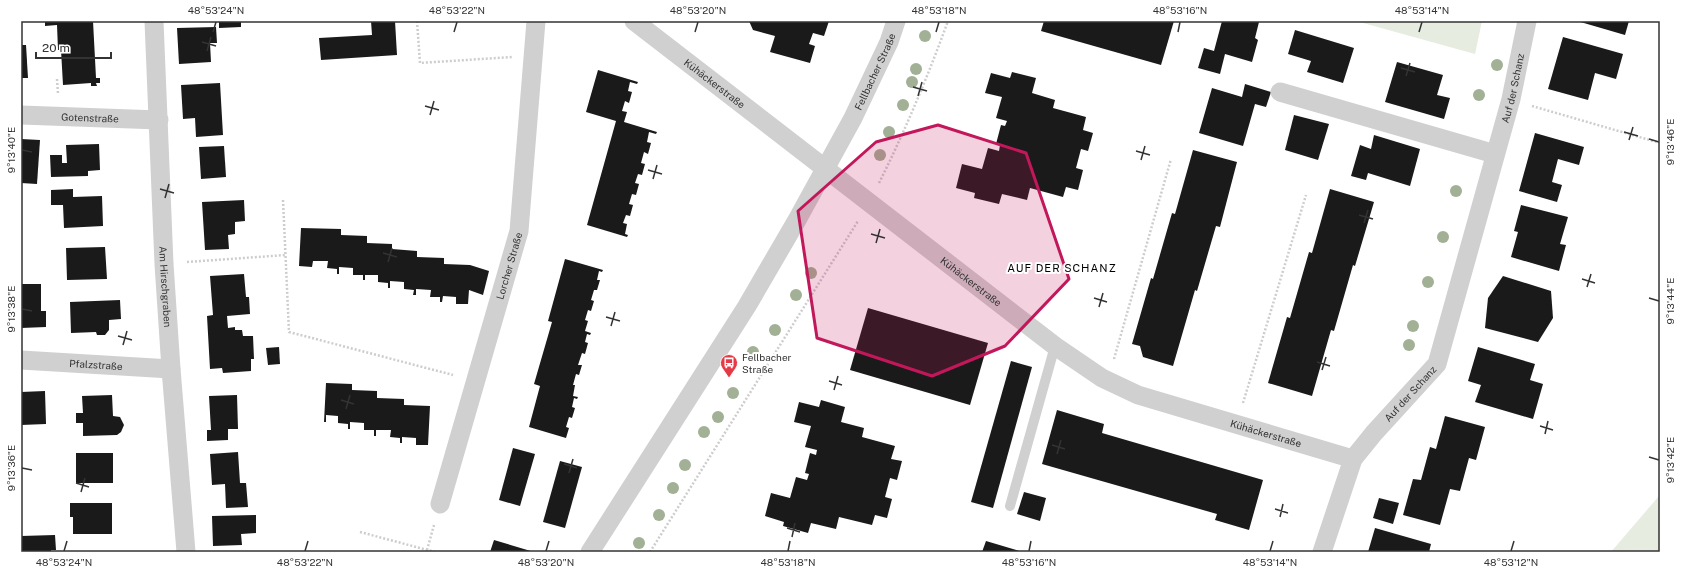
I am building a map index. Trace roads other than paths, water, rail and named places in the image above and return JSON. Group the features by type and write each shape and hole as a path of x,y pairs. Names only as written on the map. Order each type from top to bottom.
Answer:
{"street":[{"name":"Am Hirschgraben","path":"154,21 164,264 186,552"},
{"name":"Lorcher Straße","path":"440,504 519,231 536,21"},
{"name":"Kühäckerstraße","path":"634,21 1055,346 1108,380 1138,395 1353,460"},
{"name":"Fellbacher Straße","path":"590,552 747,306 797,220 853,118 889,42 896,21"},
{"name":"Auf der Schanz","path":"1322,552 1353,460 1374,433 1437,364 1511,99 1527,21"},
{"path":"1280,92 1496,154"},
{"name":"Gotenstraße","path":"21,115 159,120"},
{"name":"Pfalzstraße","path":"21,360 171,369"}],"lane":[{"path":"1010,506 1055,346"}],"place":[{"name":"Fellbacher Straße","path":"729,378"}],"district":[{"name":"AUF DER SCHANZ","path":"1062,268"}]}
